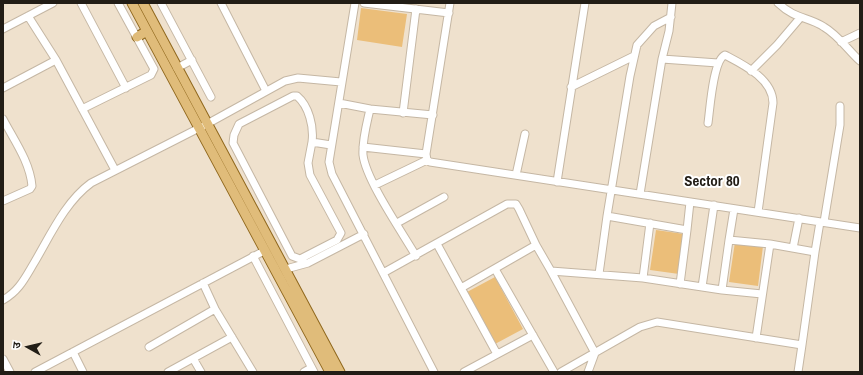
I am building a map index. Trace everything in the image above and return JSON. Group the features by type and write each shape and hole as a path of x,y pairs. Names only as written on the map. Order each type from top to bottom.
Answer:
{"main road":[{"path":"132,3 286,269 340,372"},
{"path":"143,3 177,68 203,126 264,252 330,372"},
{"path":"137,37 147,31"}],"street":[{"path":"3,29 53,3"},
{"path":"81,3 126,88"},
{"path":"82,109 151,75 154,69 118,3"},
{"path":"161,3 211,97"},
{"path":"221,3 266,91"},
{"path":"355,3 329,162 332,174 434,372"},
{"path":"364,3 449,14"},
{"path":"450,3 427,157 430,162 860,228"},
{"path":"557,182 585,3"},
{"path":"640,194 662,59 671,17 672,3"},
{"path":"778,3 787,11 800,18 822,25 860,61"},
{"path":"404,113 416,9"},
{"path":"28,16 56,60 115,170"},
{"path":"599,274 610,190 634,56 638,45 645,34 654,26 671,17"},
{"path":"751,70 777,45 800,18"},
{"path":"841,42 860,33"},
{"path":"708,123 718,63 721,57 725,55 751,70 767,85 773,96 768,146 758,212"},
{"path":"572,87 634,56"},
{"path":"662,59 718,63"},
{"path":"3,88 56,60"},
{"path":"177,68 192,60"},
{"path":"3,300 11,296 20,286 75,197 91,183 203,126 285,80 298,78 341,82"},
{"path":"293,96 299,98 309,115 313,131 312,142 308,163 310,175 341,233 337,240 300,259 292,256 233,143 234,135 242,122 293,96"},
{"path":"339,104 404,113 433,115"},
{"path":"798,372 815,252 840,125 840,106"},
{"path":"370,109 363,147 366,165 375,185 416,256"},
{"path":"3,119 29,171 32,186 30,189 3,202"},
{"path":"516,175 525,134"},
{"path":"312,142 331,146"},
{"path":"363,147 427,157"},
{"path":"375,185 427,157"},
{"path":"397,223 444,197"},
{"path":"680,284 690,202"},
{"path":"382,273 416,256 507,204 516,204 536,245 595,352 588,372"},
{"path":"702,287 714,206"},
{"path":"722,290 734,209"},
{"path":"607,216 687,230"},
{"path":"793,248 799,218"},
{"path":"643,278 650,223"},
{"path":"286,269 308,263 364,234"},
{"path":"729,240 770,244 815,252"},
{"path":"436,244 497,354"},
{"path":"756,338 770,244"},
{"path":"461,288 536,245"},
{"path":"35,372 253,256 264,252"},
{"path":"253,256 313,370 304,372"},
{"path":"495,269 554,372"},
{"path":"551,271 643,278 722,290 762,294"},
{"path":"202,283 215,309 253,372"},
{"path":"149,347 215,309"},
{"path":"561,372 640,327 653,323 802,345"},
{"path":"464,372 533,335"},
{"path":"168,372 194,360 232,337"},
{"path":"73,352 83,372"},
{"path":"3,359 10,372"},
{"path":"194,360 201,372"}],"shaded area":[{"path":"361,8 407,14 402,47 357,40"},
{"path":"656,230 684,234 679,274 650,270"},
{"path":"735,242 763,246 758,286 729,282"},
{"path":"495,277 523,329 495,344 467,292"}],"district":[{"name":"Sector 80","path":"712,182"}]}
